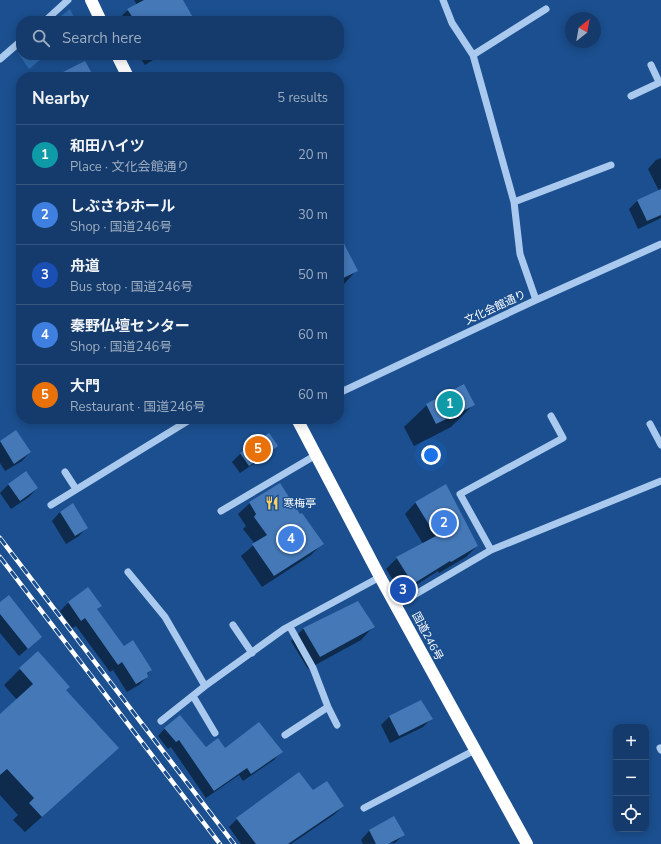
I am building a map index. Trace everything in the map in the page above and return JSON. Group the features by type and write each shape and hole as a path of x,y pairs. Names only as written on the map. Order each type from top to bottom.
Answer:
{"highway":[{"path":"91,0 99,16"},
{"path":"120,60 126,72"},
{"name":"国道246号","path":"300,424 380,577 397,605 527,844"}],"street":[{"path":"50,16 68,0"},
{"path":"442,0 452,23 473,55 514,202 520,254 536,300"},
{"path":"473,55 546,9"},
{"path":"0,59 16,45"},
{"path":"631,96 660,82 651,66"},
{"path":"514,202 611,165"},
{"name":"文化会館通り","path":"344,391 536,300 661,244"},
{"path":"491,550 460,494 563,438 551,416"},
{"path":"51,505 183,424"},
{"path":"650,424 661,445"},
{"path":"221,511 316,455"},
{"path":"65,472 76,489"},
{"path":"397,605 491,550 661,481"},
{"path":"128,572 165,617 204,686"},
{"path":"161,721 204,686 284,629 380,577"},
{"path":"234,625 252,653"},
{"path":"290,627 313,668 328,707 337,725"},
{"path":"193,696 215,733"},
{"path":"284,735 328,707"},
{"path":"364,808 475,750"}],"shaded area":[{"path":"70,9 74,16 61,16"},
{"path":"23,60 40,60 29,69"}],"building":[{"path":"144,0 183,0 192,16 132,16 127,9"},
{"path":"85,61 91,72 63,72"},
{"path":"661,189 661,215 647,221 637,200"},
{"path":"344,244 358,271 344,278"},
{"path":"464,384 475,405 436,424 426,404"},
{"path":"16,430 31,452 14,464 0,441"},
{"path":"269,433 278,446 249,466 240,453"},
{"path":"26,471 38,488 20,501 8,484"},
{"path":"280,483 300,514 302,513 324,544 274,576 252,544 267,535 254,517 256,514 249,502"},
{"path":"446,484 478,546 413,584 396,557 436,536 415,502"},
{"path":"73,503 88,528 75,536 60,512"},
{"path":"88,587 102,606 97,609 124,646 133,640 152,670 147,673 148,677 136,684 122,662 118,665 85,618 81,621 68,602"},
{"path":"9,595 42,637 28,649 0,614 0,602"},
{"path":"358,601 375,627 320,657 303,628"},
{"path":"38,651 70,687 66,690 119,748 42,817 29,803 34,798 7,769 0,775 0,714 33,684 19,668"},
{"path":"421,700 433,719 399,736 389,716"},
{"path":"180,715 206,747 218,738 225,748 259,722 283,752 251,774 247,768 214,791 179,740 176,742 164,728"},
{"path":"299,772 313,790 327,781 344,806 288,844 256,844 236,818"},
{"path":"394,816 405,835 388,844 376,844 369,830"}],"railway":[{"path":"0,538 234,844"},
{"path":"0,557 220,844"}],"place":[{"name":"和田ハイツ","path":"450,404"},
{"name":"大門","path":"258,449"},
{"name":"寒梅亭","path":"272,503"},
{"name":"しぶさわホール","path":"444,523"},
{"name":"秦野仏壇センター","path":"291,539"},
{"name":"舟道","path":"403,590"}]}
